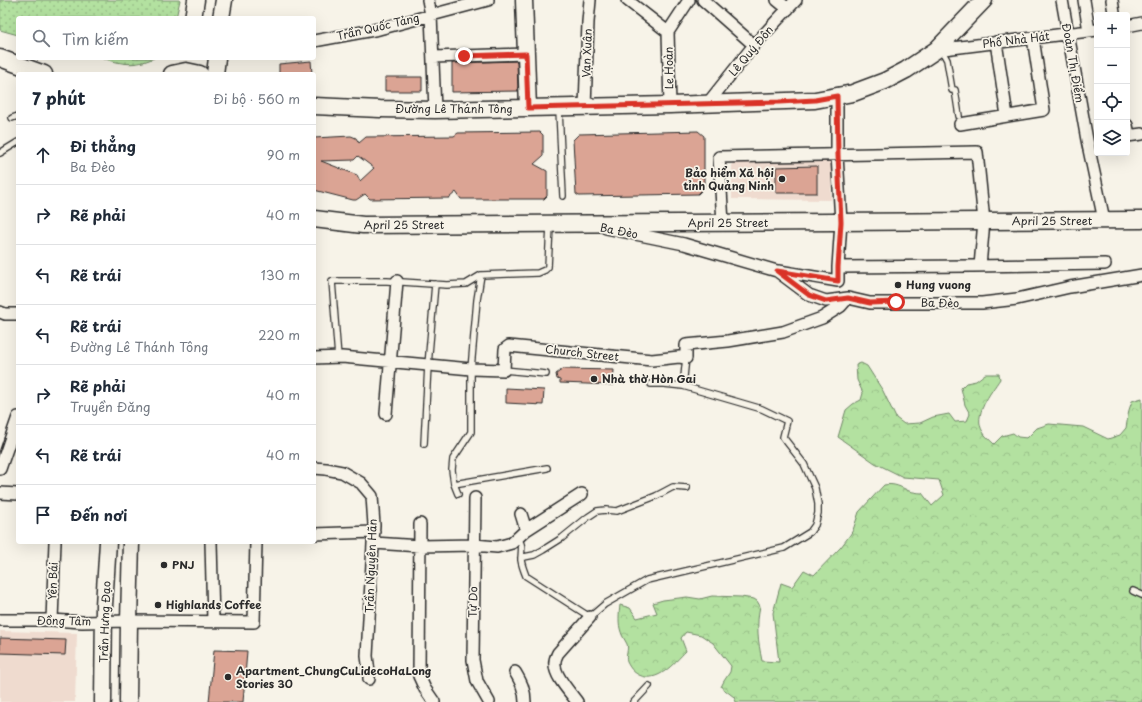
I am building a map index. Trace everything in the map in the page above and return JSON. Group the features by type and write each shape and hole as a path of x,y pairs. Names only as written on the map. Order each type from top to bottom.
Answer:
{"street":[{"path":"193,16 196,0"},
{"path":"223,16 227,0"},
{"path":"428,0 431,15 435,110"},
{"name":"Trần Quốc Tảng","path":"316,41 379,29 488,0"},
{"path":"524,0 528,108"},
{"name":"Vạn Xuân","path":"585,107 590,0"},
{"path":"627,0 668,32 689,0"},
{"path":"703,0 754,45"},
{"path":"777,0 788,9"},
{"name":"Lê Quý Đôn","path":"708,104 754,45 796,0"},
{"name":"Đường Lê Thánh Tông","path":"317,106 435,110 815,100 853,92 885,81 906,70 938,49 984,0"},
{"name":"Đoàn Thị Điểm","path":"1062,0 1068,34 1092,140 1104,220"},
{"path":"1084,0 1093,31"},
{"path":"1112,0 1114,12"},
{"path":"1130,25 1142,23"},
{"name":"Phố Nhà Hát","path":"938,49 1093,31"},
{"name":"Le Hoàn","path":"668,32 670,105"},
{"path":"959,120 1007,116 1044,110 1034,38"},
{"path":"996,42 1007,116"},
{"path":"433,57 526,54"},
{"path":"0,58 38,72"},
{"path":"174,72 178,60"},
{"path":"777,271 838,281 841,222 837,96"},
{"path":"1130,132 1142,134"},
{"path":"723,223 719,157 978,152 984,221 980,266"},
{"name":"April 25 Street","path":"316,219 363,225 1142,220"},
{"name":"Ba Đèo","path":"584,224 684,244 777,271 809,295 826,301 848,298 870,303 982,303 1016,299 1070,287 1142,275"},
{"path":"838,267 1105,264"},
{"path":"386,414 397,281"},
{"path":"686,358 686,346 783,332 822,318 841,306 848,298"},
{"path":"0,312 5,314 16,314"},
{"name":"Church Street","path":"504,370 505,349 509,346 652,360 679,357 686,358"},
{"path":"316,358 338,357 471,370 504,370"},
{"path":"0,469 16,423"},
{"name":"Trần Nguyên Hãn","path":"316,468 342,472 361,483 372,496 374,543 367,656 369,679"},
{"path":"0,493 16,494"},
{"path":"374,543 420,546 474,545 497,547 512,543 526,530 582,494"},
{"name":"Tự Do","path":"475,498 472,660 477,681 489,702"},
{"path":"522,514 526,530"},
{"path":"420,524 419,676 425,689 434,702"},
{"path":"316,534 374,532"},
{"name":"Yên Bái","path":"52,620 55,544"},
{"name":"Trần Hưng Đạo","path":"103,702 104,622 108,544"},
{"path":"128,702 131,544"},
{"path":"211,544 213,622"},
{"name":"Đồng Tâm","path":"0,620 52,620 82,622 254,622 256,544"},
{"path":"577,702 557,674 554,664 558,653 590,617"},
{"path":"515,672 521,682 526,702"}],"lane":[{"path":"938,49 947,60 952,90 955,90 959,120"},
{"path":"559,107 563,196"},
{"path":"0,153 16,143"},
{"path":"338,357 332,281 397,281 447,285 466,284 481,275 538,273 548,267 550,224"},
{"path":"458,494 454,484 452,470 453,458 471,432 471,370 477,300 481,275"},
{"path":"424,444 428,365 435,284"},
{"path":"683,386 686,358"},
{"path":"504,370 546,374"},
{"path":"517,538 520,541 522,549 522,568 526,576 590,617 604,604 647,580 784,548 810,532 815,525 818,513 815,488 804,464 783,437 787,421 762,409 683,386 651,384"},
{"path":"454,484 547,468"},
{"path":"521,558 534,555 543,550 562,538 597,511 617,511 656,496 673,487 687,488"},
{"path":"1133,591 1142,595"},
{"path":"634,702 649,686"}],"shaded area":[{"name":"Bảo hiểm Xã hội tỉnh Quảng Ninh","path":"732,159 832,160 831,200 732,199"},
{"path":"0,631 77,633 75,702 0,702"}],"green space":[{"path":"0,0 180,0 176,16 16,16 16,34 0,30"},
{"path":"109,60 149,60 134,64"},
{"path":"861,363 867,366 883,391 896,418 904,424 920,423 933,417 949,414 955,422 967,421 970,414 965,405 961,388 966,383 976,381 985,374 999,374 1000,379 984,404 980,419 980,425 983,432 994,444 1002,436 1013,433 1018,437 1027,438 1037,428 1049,424 1083,427 1108,439 1120,435 1126,428 1132,401 1142,398 1142,702 736,702 734,697 721,687 730,672 731,666 713,643 701,635 686,632 681,638 686,651 665,671 653,677 646,677 635,673 632,670 626,657 627,644 621,634 619,626 620,605 630,608 637,618 657,613 653,603 663,600 687,597 700,599 712,596 741,597 754,599 757,601 760,606 758,633 762,661 779,662 773,613 781,583 792,587 804,570 814,575 841,547 853,530 859,512 884,485 894,485 909,491 922,493 932,506 944,495 939,480 903,477 875,463 838,437 846,410 861,400 863,393 857,380 856,365"}],"building":[{"path":"311,61 312,72 279,72 279,64"},
{"path":"517,61 518,91 452,92 452,63"},
{"path":"385,77 422,77 422,91 385,91"},
{"path":"698,131 704,136 704,188 698,194 579,196 576,194 573,140 579,134"},
{"path":"540,132 543,135 543,156 534,164 547,171 547,196 544,199 461,199 456,192 449,198 370,199 365,194 356,200 353,200 316,191 316,138 351,136 356,138 359,143 366,137 454,136 458,133","holes":["358,156 374,168 360,181 357,175 321,161 354,160"]},
{"path":"817,166 817,193 776,193 776,167"},
{"path":"563,369 614,370 613,385 560,383 560,380 557,379 556,374"},
{"path":"506,388 544,390 543,405 506,403"},
{"path":"0,638 66,640 65,655 0,653"},
{"name":"Apartment_ChungCuLidecoHaLong Stories 30","path":"214,650 247,651 243,702 209,702"}],"place":[{"name":"Bảo hiểm Xã hội tỉnh Quảng Ninh","path":"782,179"},
{"name":"Hung vuong","path":"898,285"},
{"name":"Nhà thờ Hòn Gai","path":"594,379"},
{"name":"PNJ","path":"164,565"},
{"name":"Highlands Coffee","path":"158,605"},
{"name":"Apartment_ChungCuLidecoHaLong Stories 30","path":"228,677"}],"route":[{"path":"464,56 526,54 528,108 779,102 815,100 837,96 841,222 838,281 777,271 809,295 826,301 848,298 870,303 896,302"}]}
